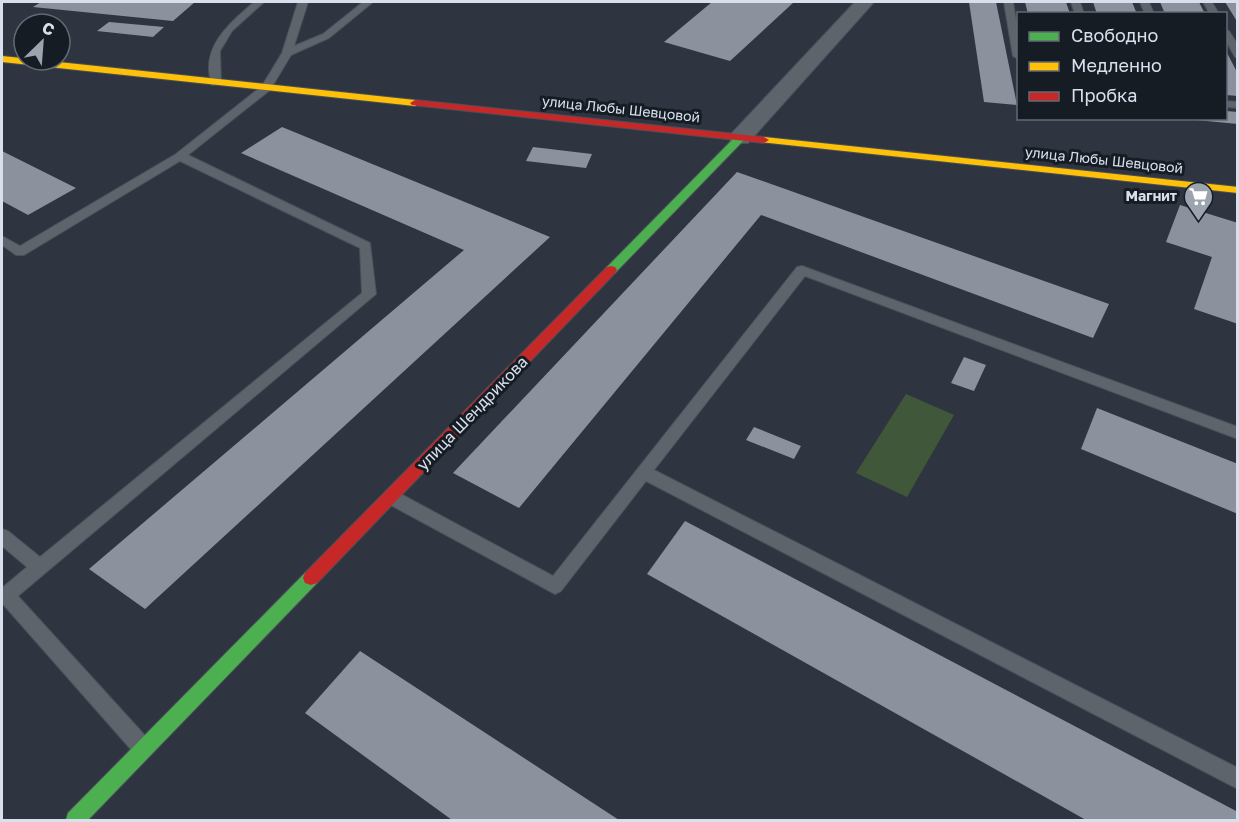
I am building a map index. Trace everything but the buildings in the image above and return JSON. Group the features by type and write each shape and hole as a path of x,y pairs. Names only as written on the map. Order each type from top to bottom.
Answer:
{"street":[{"name":"улица Шендрикова","path":"75,820 740,138 865,2"},
{"name":"улица Любы Шевцовой","path":"2,59 1238,190"}],"lane":[{"path":"216,83 215,51 228,28 259,2"},
{"path":"2,240 20,252 180,156 266,88 287,53 303,2"},
{"path":"287,53 326,36 368,2"},
{"path":"1008,2 1017,51"},
{"path":"1227,35 1238,55"},
{"path":"144,750 6,595 369,294 366,246 180,156"},
{"path":"391,497 555,586 802,270 1238,433"},
{"path":"644,471 1238,779"},
{"path":"2,536 40,567"}],"green space":[{"path":"906,394 954,415 907,497 856,473"}],"traffic: fast":[{"path":"611,270 740,138"},
{"path":"75,820 311,578"}],"traffic: slow":[{"path":"2,59 415,103"},
{"path":"764,140 1238,190"}],"traffic: jam":[{"path":"415,103 764,140"},
{"path":"311,578 611,270"}],"place":[{"name":"Магнит","path":"1198,222"}]}
